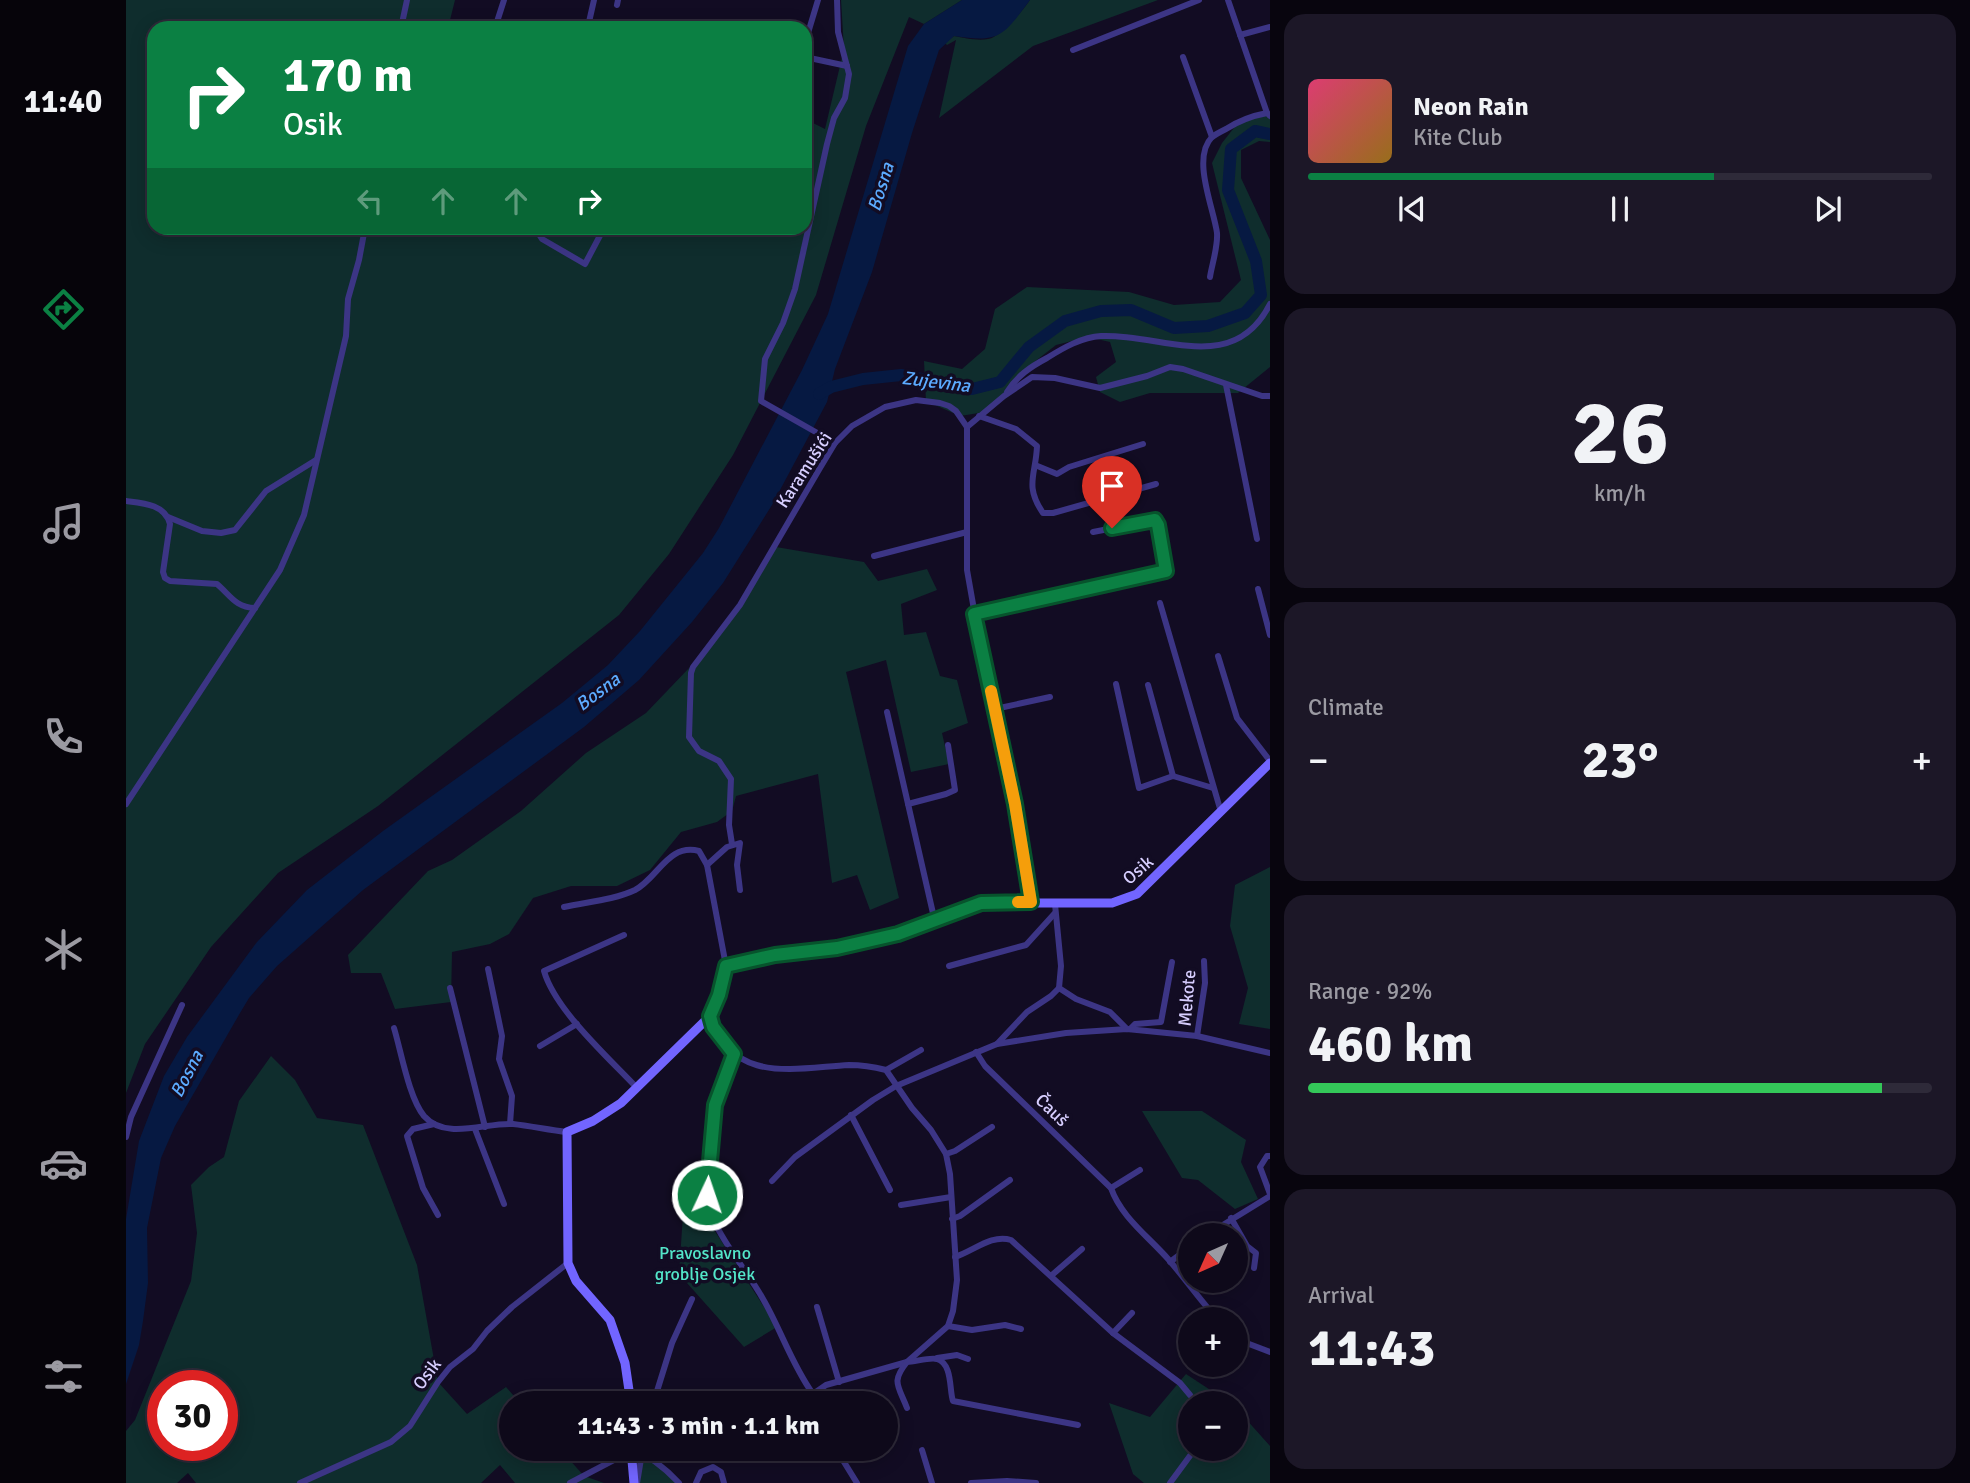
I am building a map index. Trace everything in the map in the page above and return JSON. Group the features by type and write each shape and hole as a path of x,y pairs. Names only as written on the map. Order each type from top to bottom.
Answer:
{"main road":[{"name":"Osik","path":"726,966 775,955 837,948 898,934 981,903 1031,902 1055,909 1112,903 1137,894 1270,762"},
{"path":"629,1391 625,1363 610,1320 576,1281 568,1263 567,1132 608,1112 637,1088 710,1016 719,995 726,966"},
{"path":"633,1461 636,1483"}],"street":[{"path":"402,21 407,0"},
{"path":"497,21 504,0"},
{"path":"589,21 594,0"},
{"path":"812,21 818,0"},
{"path":"812,212 827,144 834,118 845,98 849,74 838,32 837,0"},
{"path":"1073,50 1199,0"},
{"path":"1210,277 1217,236 1205,187 1204,164 1208,144 1212,137 1243,119 1268,115 1228,0"},
{"path":"1240,35 1270,27"},
{"path":"1182,57 1212,137"},
{"path":"812,58 847,66"},
{"path":"126,804 280,570 304,515 346,336 348,299 364,235"},
{"path":"539,235 541,239 584,264 600,235"},
{"path":"807,235 795,289 783,323 765,359 761,401 835,443"},
{"path":"1004,396 1023,372 1074,343 1098,336 1120,336 1194,348 1210,348 1243,336 1270,304"},
{"path":"1031,902 1015,804 967,570 967,427 1032,377 1055,378 1100,387 1147,376 1170,367 1262,396 1270,396"},
{"path":"1226,384 1257,540"},
{"name":"Karamušići","path":"732,844 729,825 731,779 719,761 699,751 689,737 693,667 740,606 835,443 852,426 872,413 900,402 916,400 940,402 948,406 956,411 967,427"},
{"path":"979,416 1016,429 1037,446 1031,482 1040,509 1046,514 1156,484"},
{"path":"1035,465 1057,474 1081,463 1143,444"},
{"path":"126,501 154,506 168,517 202,531 222,533 235,530 266,491 316,460"},
{"path":"168,517 170,524 163,572 165,578 170,581 217,584 235,603 255,608"},
{"path":"974,614 1166,571 1155,520 1093,533"},
{"path":"874,556 967,532"},
{"path":"1258,589 1270,635"},
{"path":"1160,603 1221,812"},
{"name":"Osik","path":"1218,656 1237,718 1270,762"},
{"path":"1116,684 1139,788 1173,776 1213,788"},
{"path":"1147,685 1173,776"},
{"path":"995,709 1050,697"},
{"path":"887,712 935,922"},
{"path":"908,804 955,790 948,745"},
{"path":"707,864 732,844 740,844 737,865 740,890"},
{"path":"564,907 635,890 666,860 681,851 699,851 707,864 726,966"},
{"path":"949,966 1026,945 1055,909"},
{"path":"997,1045 1027,1012 1059,988 1061,966 1055,909"},
{"path":"624,935 544,971 551,990 577,1024 637,1088"},
{"name":"Mekote","path":"1197,1037 1205,983 1204,961"},
{"name":"Mekote","path":"1128,1029 1135,1024 1161,1022 1172,962"},
{"path":"488,969 502,1036 499,1059 512,1096 510,1124"},
{"path":"450,988 485,1127"},
{"path":"1059,988 1076,999 1110,1012 1128,1029"},
{"path":"126,1138 131,1117 182,1005"},
{"path":"710,1016 713,1027 734,1054 773,1069 793,1071 850,1065 886,1070 921,1050"},
{"path":"540,1046 577,1024"},
{"path":"394,1028 417,1102 424,1115 434,1124"},
{"path":"772,1181 795,1157 851,1115 896,1086 997,1045 1066,1033 1128,1029 1197,1037 1270,1054"},
{"name":"Čauš","path":"975,1052 985,1066 1111,1188 1115,1200 1125,1213 1207,1307"},
{"path":"734,1054 715,1105 707,1195 713,1220 755,1285 779,1327 800,1376 811,1391"},
{"path":"886,1070 946,1154 950,1174 956,1300 948,1326 907,1362 897,1378 907,1408"},
{"path":"851,1115 890,1190"},
{"path":"438,1215 423,1188 407,1136 412,1129 434,1124 475,1129 510,1124 567,1132"},
{"path":"946,1154 955,1151 992,1126"},
{"path":"475,1129 504,1204"},
{"path":"1224,1223 1270,1195 1260,1167 1267,1156 1270,1156"},
{"path":"1111,1188 1140,1170"},
{"path":"952,1219 1010,1180"},
{"path":"901,1206 951,1197"},
{"path":"1231,1218 1247,1246 1256,1253 1254,1268"},
{"path":"955,1257 985,1242 1008,1238 1113,1333 1180,1383 1187,1391"},
{"path":"1052,1275 1082,1249"},
{"path":"1170,1262 1178,1256"},
{"name":"Osik","path":"300,1483 391,1442 410,1426 450,1367 473,1349 512,1307 568,1263"},
{"path":"657,1391 671,1343 692,1299"},
{"path":"817,1307 839,1381"},
{"path":"1113,1333 1132,1313"},
{"path":"948,1326 972,1329 1005,1325 1021,1329"},
{"path":"1248,1344 1270,1352"},
{"path":"815,1391 839,1381 907,1362 957,1355 968,1359"},
{"path":"935,1359 947,1371 953,1401 1077,1425"},
{"path":"922,1450 932,1483"},
{"path":"570,1483 611,1461"},
{"path":"636,1483 641,1461"},
{"path":"656,1461 679,1483"},
{"path":"843,1461 857,1483"},
{"path":"1170,1483 1186,1461"},
{"path":"696,1483 703,1470 713,1467 721,1472 724,1483"},
{"path":"971,1483 1036,1483"}],"green space":[{"path":"126,0 455,0 450,21 147,21 147,235 812,235 812,122 825,129 844,49 841,0 962,0 924,24 909,17 866,126 816,295 733,455 669,554 619,615 378,806 278,873 211,947 145,1044 126,1093"},
{"path":"1030,0 1158,0 1033,46 939,118 956,40 947,45 945,43 954,36 980,40 993,37 1011,22"},
{"path":"1260,115 1270,117 1270,142 1259,141 1241,150 1241,178 1270,240 1270,367 1238,393 1150,393 1120,402 1100,392 1096,377 1116,362 1110,342 1088,337 1056,345 1024,370 1009,396 985,412 960,416 926,401 924,361 962,369 985,349 995,309 1027,287 1129,292 1174,305 1220,302 1241,280 1212,163 1222,143 1237,124"},
{"path":"776,547 864,562 878,581 927,569 937,590 901,604 904,635 926,632 940,676 957,680 968,723 942,733 949,764 911,772 886,660 846,672 899,898 870,910 857,875 832,883 818,774 736,796 732,811 717,822 681,832 650,870 617,886 571,886 533,898 509,934 490,944 452,952 451,1002 395,1009 381,973 351,973 348,955 428,871 452,860 521,811 586,753 646,713 691,666 743,604"},
{"path":"1270,867 1270,1029 1239,1024 1248,988 1230,926 1235,885"},
{"path":"271,1056 295,1080 317,1118 363,1125 417,1265 438,1382 467,1414 499,1392 499,1461 571,1461 584,1476 604,1483 515,1483 500,1465 481,1483 196,1483 188,1473 177,1483 126,1483 126,1431 135,1420 147,1390 147,1461 238,1461 238,1370 155,1370 191,1281 197,1233 191,1185 224,1157 239,1101"},
{"path":"1142,1111 1202,1111 1246,1140 1241,1162 1258,1199 1235,1209 1198,1180 1182,1178"},
{"name":"Pravoslavno groblje Osjek","path":"685,1185 701,1185 707,1219 777,1327 744,1347 679,1274"},
{"path":"1183,1377 1191,1377 1212,1391 1178,1391 1178,1461 1248,1461 1248,1421 1270,1446 1270,1483 1144,1483 1133,1474 1109,1403 1150,1417"},
{"path":"643,1461 654,1461 679,1483 638,1483"}],"water":[{"name":"Bosna","path":"962,0 1030,0 1013,22 999,34 981,38 954,36 939,50 872,272 835,369 827,402 772,505 723,583 639,680 584,727 363,890 277,966 249,998 175,1126 161,1158 147,1228 148,1283 143,1321 139,1345 126,1384 126,1219 139,1141 164,1076 187,1037 257,942 307,890 383,831 562,703 608,665 640,631 703,553 719,528 802,370 828,314 908,46 924,24"}],"waterway":[{"name":"Zujevina","path":"819,394 831,387 863,379 901,375 972,389 1000,382 1029,347 1065,321 1101,311 1131,310 1174,328 1208,326 1245,313 1261,295 1256,261 1228,190 1231,149 1255,131 1270,134"}],"slow traffic":[{"path":"991,691 1015,804 1031,902 1018,902"}],"route":[{"path":"707,1195 715,1105 734,1054 713,1027 710,1016 719,995 726,966 775,955 837,948 898,934 981,903 1031,902 1015,804 974,614 1166,571 1155,520 1112,528"}]}
